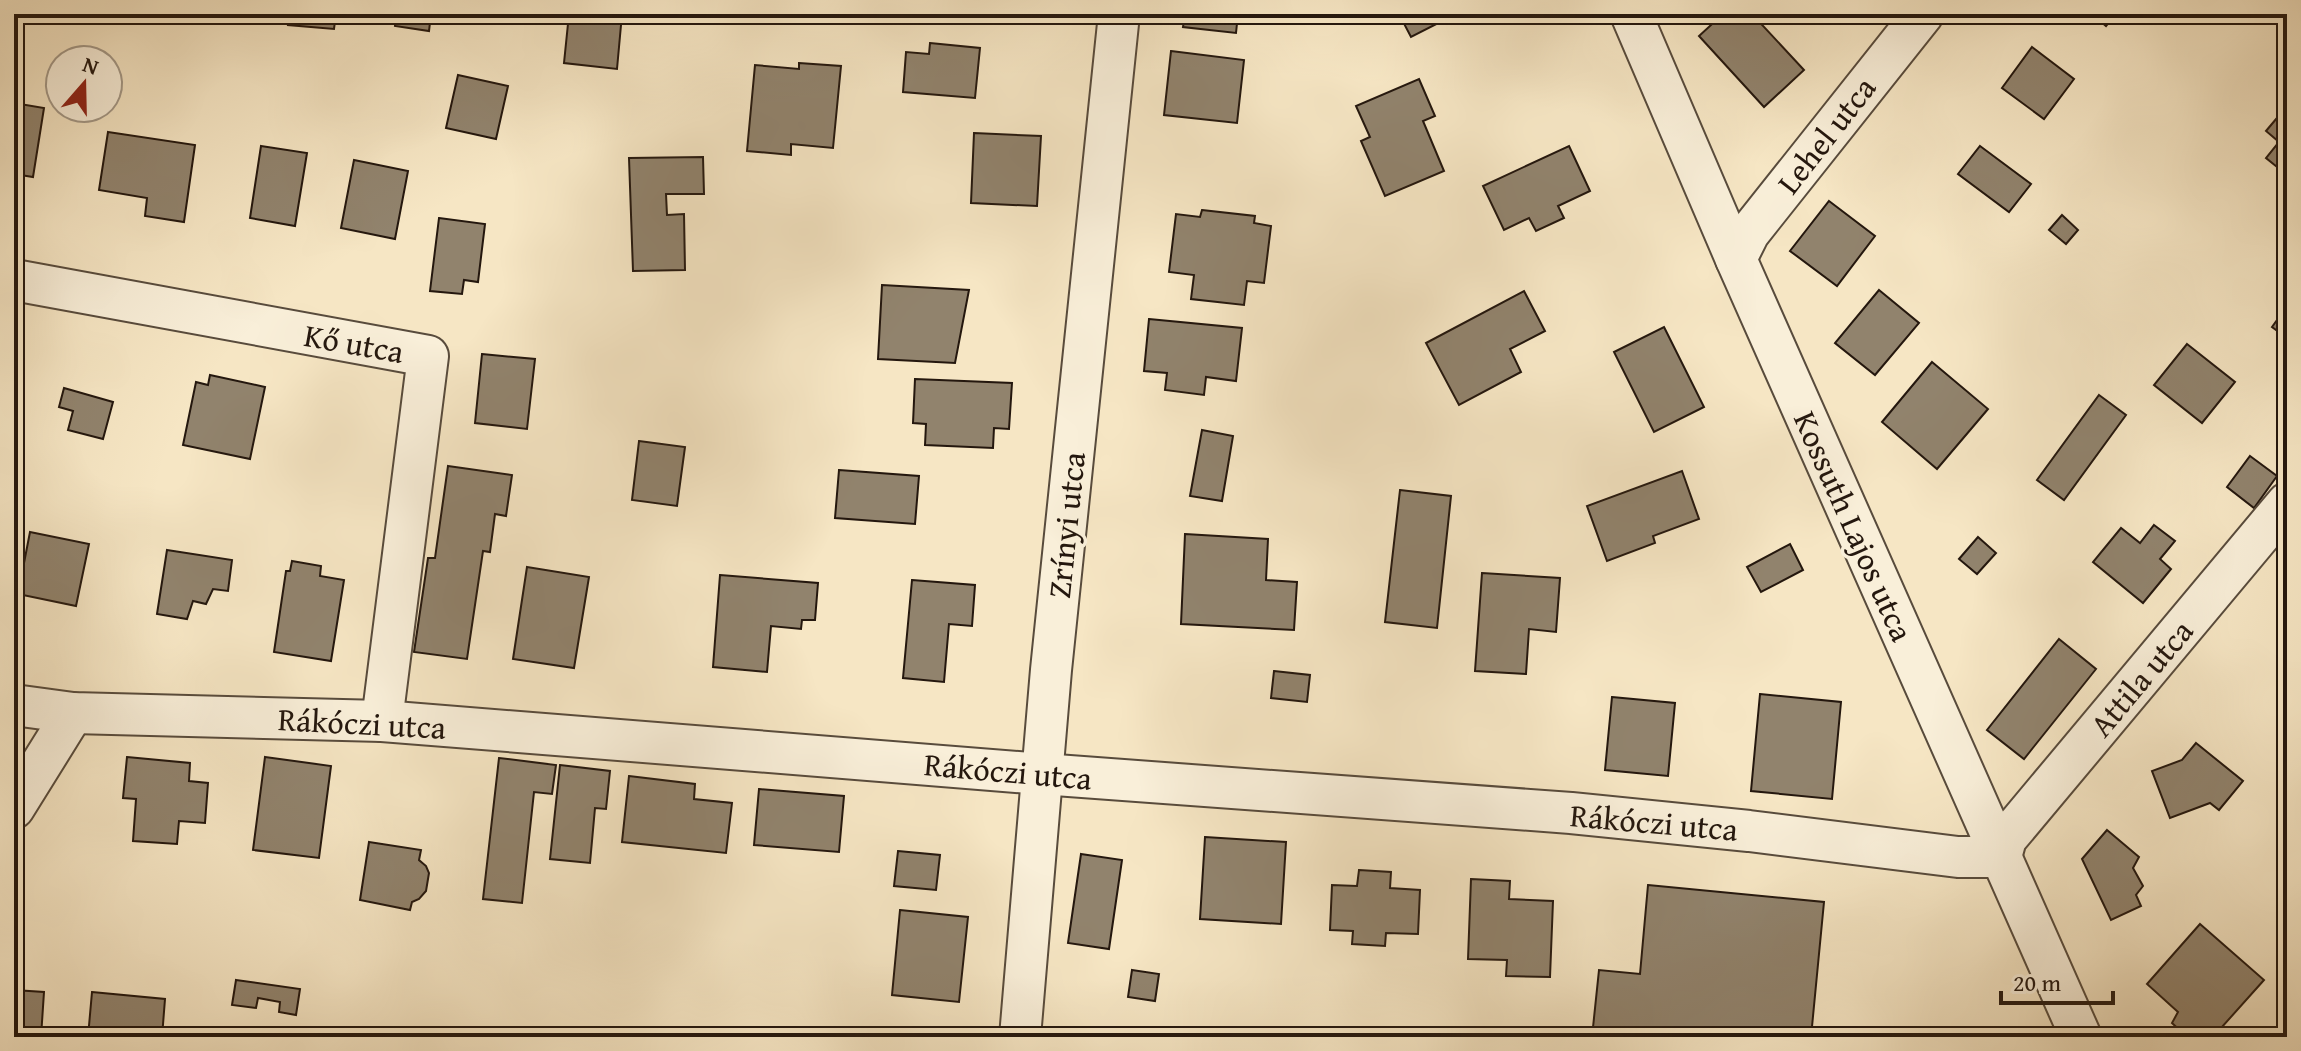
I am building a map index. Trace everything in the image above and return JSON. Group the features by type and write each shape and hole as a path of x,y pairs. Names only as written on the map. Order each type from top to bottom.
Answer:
{"street":[{"name":"Zrínyi utca","path":"1020,1037 1042,774 1116,14"},
{"name":"Kossuth Lajos utca","path":"1631,14 1736,259 2081,1037"},
{"name":"Lehel utca","path":"1736,259 1749,233 1923,14"},
{"name":"Kő utca","path":"14,280 428,356 382,721"},
{"name":"Attila utca","path":"2001,857 2006,839 2287,503"},
{"name":"Rákóczi utca","path":"14,705 73,713 382,721 1571,813 1958,857 2001,857"},
{"path":"14,808 73,713"}],"building":[{"path":"290,14 336,14 334,29 288,25"},
{"path":"396,14 431,14 429,31 395,26"},
{"path":"569,14 622,14 617,69 564,63"},
{"path":"1185,14 1238,14 1236,33 1183,27"},
{"path":"1399,14 1456,14 1411,37"},
{"path":"1723,14 1752,14 1804,70 1764,107 1699,36"},
{"path":"2092,14 2116,14 2106,26"},
{"path":"930,43 980,48 975,98 903,92 906,52 929,54"},
{"path":"2032,47 2074,79 2044,119 2002,88"},
{"path":"1171,51 1244,60 1237,123 1164,115"},
{"path":"799,63 841,66 833,148 791,144 791,155 747,151 755,65 799,69"},
{"path":"458,75 508,86 496,139 446,128"},
{"path":"1419,79 1435,116 1423,121 1444,171 1385,196 1361,141 1370,137 1356,106"},
{"path":"14,103 44,108 33,177 14,174"},
{"path":"2287,106 2287,175 2266,158 2279,142 2266,131"},
{"path":"108,132 195,145 184,222 145,216 147,198 99,190"},
{"path":"974,133 1041,136 1037,206 971,203"},
{"path":"261,146 307,153 295,226 250,218"},
{"path":"1569,146 1590,191 1558,206 1564,218 1536,231 1529,218 1504,230 1483,186"},
{"path":"1980,146 2031,184 2009,212 1958,174"},
{"path":"703,157 704,194 666,194 667,215 684,214 685,270 633,271 629,158"},
{"path":"354,160 408,171 395,239 341,228"},
{"path":"1829,201 1875,236 1837,286 1790,251"},
{"path":"1202,210 1255,216 1254,223 1271,226 1264,283 1247,281 1244,305 1191,299 1194,275 1169,272 1176,214 1200,217"},
{"path":"2062,215 2078,230 2066,244 2049,230"},
{"path":"439,218 485,224 478,282 464,280 462,294 430,291"},
{"path":"882,285 969,290 955,363 878,359"},
{"path":"1879,290 1919,323 1875,375 1835,343"},
{"path":"1524,291 1545,331 1510,349 1521,372 1459,405 1426,343"},
{"path":"2287,306 2287,338 2272,327"},
{"path":"1149,319 1242,328 1236,381 1206,377 1204,395 1165,390 1167,373 1144,371"},
{"path":"1664,327 1704,407 1654,432 1614,352"},
{"path":"2187,344 2235,382 2202,423 2154,385"},
{"path":"482,354 535,359 527,429 475,423"},
{"path":"1932,362 1988,409 1937,469 1882,422"},
{"path":"210,375 265,387 250,459 183,445 196,382 208,385"},
{"path":"915,379 1012,383 1009,429 994,428 993,448 925,445 926,424 913,423"},
{"path":"64,388 113,402 103,439 68,430 73,411 59,407"},
{"path":"2099,395 2126,415 2064,500 2037,480"},
{"path":"1202,430 1233,436 1222,501 1190,496"},
{"path":"639,441 685,447 677,506 632,500"},
{"path":"2250,456 2277,476 2254,508 2227,487"},
{"path":"448,466 512,475 506,516 495,514 490,552 483,551 467,659 414,652 428,558 435,558"},
{"path":"839,470 919,476 915,524 835,518"},
{"path":"1682,471 1699,519 1653,536 1655,543 1607,561 1587,506"},
{"path":"1400,490 1451,496 1437,628 1385,622"},
{"path":"2154,525 2175,541 2160,559 2171,569 2143,603 2093,562 2121,528 2140,543"},
{"path":"30,532 89,544 76,606 18,594"},
{"path":"1185,534 1268,539 1266,580 1297,582 1294,630 1181,624"},
{"path":"1978,537 1996,553 1977,574 1959,559"},
{"path":"1790,544 1803,570 1761,592 1747,567"},
{"path":"167,550 232,560 228,591 213,589 206,604 193,601 187,619 157,614"},
{"path":"292,561 321,566 320,576 344,580 331,661 274,652 286,571 290,571"},
{"path":"527,567 589,577 574,668 513,659"},
{"path":"1482,573 1560,578 1556,632 1529,629 1526,674 1475,671"},
{"path":"720,575 818,583 815,620 802,620 801,629 771,626 767,672 713,667"},
{"path":"912,580 975,585 972,626 949,624 944,682 903,678"},
{"path":"2287,607 2287,626 2278,619"},
{"path":"2059,639 2096,669 2024,759 1987,730"},
{"path":"1274,671 1310,675 1307,702 1271,698"},
{"path":"1760,694 1841,702 1832,799 1751,791"},
{"path":"1612,697 1675,703 1668,776 1605,770"},
{"path":"2196,743 2243,781 2219,810 2210,803 2170,818 2152,771 2182,760"},
{"path":"127,757 190,763 189,781 208,783 205,823 179,821 177,844 133,841 136,799 123,798"},
{"path":"265,757 331,766 319,858 253,850"},
{"path":"499,758 556,765 552,794 534,792 522,903 483,899"},
{"path":"560,765 610,771 606,809 595,808 590,863 550,859"},
{"path":"629,776 695,784 694,799 732,803 726,853 622,842"},
{"path":"759,789 844,796 839,852 754,845"},
{"path":"2107,830 2139,857 2133,868 2143,886 2136,895 2141,906 2111,920 2082,859"},
{"path":"1205,837 1286,842 1281,924 1200,919"},
{"path":"369,842 421,850 419,860 429,873 426,891 412,902 410,910 360,900"},
{"path":"898,851 940,855 936,890 894,886"},
{"path":"1081,854 1122,860 1109,949 1068,943"},
{"path":"1359,870 1391,872 1390,888 1420,890 1418,934 1386,933 1385,946 1352,944 1353,931 1330,930 1332,885 1357,886"},
{"path":"1471,879 1510,881 1509,899 1553,901 1550,977 1506,976 1507,960 1468,959"},
{"path":"1648,885 1824,902 1811,1037 1592,1037 1599,970 1640,974"},
{"path":"900,910 968,917 959,1002 892,995"},
{"path":"2200,924 2264,980 2213,1037 2187,1037 2172,1023 2178,1012 2147,984"},
{"path":"1132,970 1159,974 1155,1001 1128,997"},
{"path":"236,980 300,989 296,1015 279,1012 280,1002 258,998 256,1008 232,1005"},
{"path":"14,990 44,992 41,1037 14,1037"},
{"path":"92,992 165,999 162,1037 88,1037"},
{"path":"2287,1020 2287,1037 2273,1037"}]}
